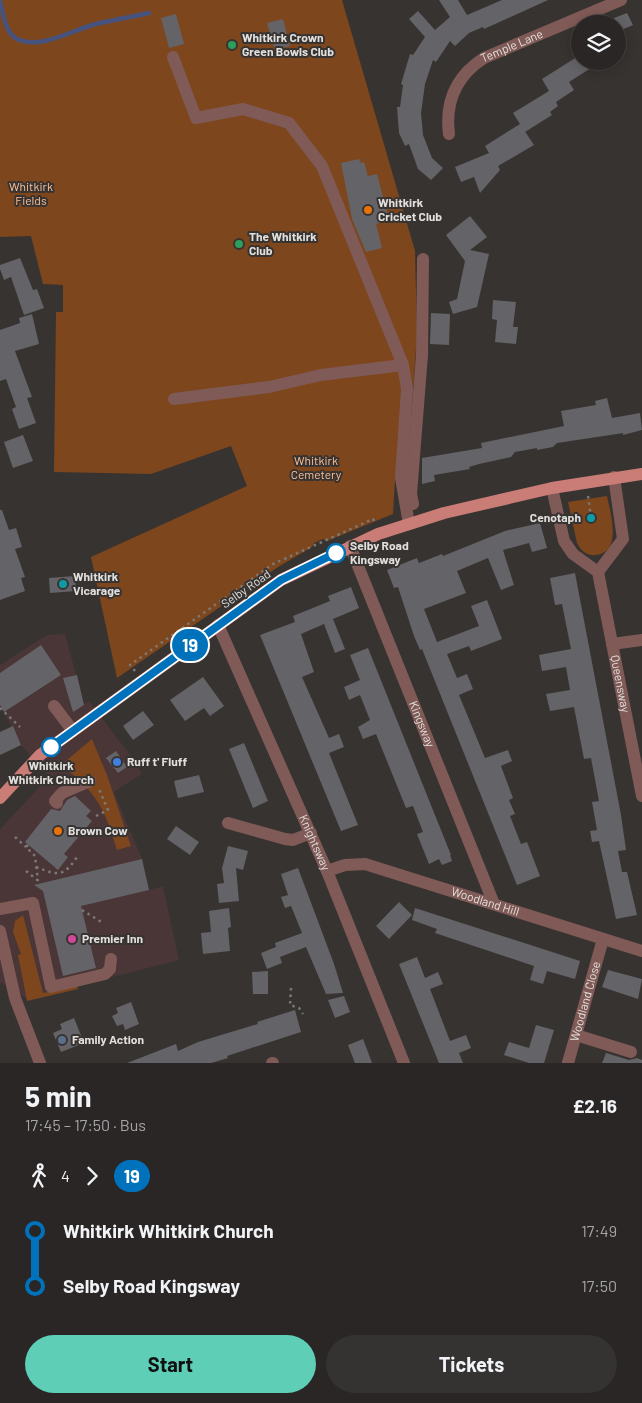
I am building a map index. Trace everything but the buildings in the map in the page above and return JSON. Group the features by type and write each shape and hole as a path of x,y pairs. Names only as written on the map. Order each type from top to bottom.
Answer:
{"main road":[{"name":"Selby Road","path":"0,798 40,755 281,580 350,546 412,522 491,500 614,477 642,474"}],"street":[{"name":"Temple Lane","path":"449,134 447,121 450,99 460,80 475,64 484,58 622,0"},
{"path":"174,58 196,118 244,109 289,123 322,166 403,365 407,389 401,478 412,522"},
{"path":"412,522 411,494 422,355 423,259"},
{"path":"174,398 269,387 321,375 403,365"},
{"path":"552,488 564,541 568,548 598,572 623,539 614,477"},
{"name":"Kingsway","path":"350,546 494,904"},
{"name":"Queensway","path":"598,572 642,796"},
{"name":"Knightsway","path":"218,625 327,871 404,1063"},
{"path":"612,644 642,640"},
{"path":"54,706 73,731"},
{"path":"57,802 55,801 62,793 90,781"},
{"path":"228,823 285,839 293,840 310,834"},
{"name":"Woodland Hill","path":"327,871 345,865 365,864 642,951"},
{"path":"0,909 33,903 51,987 105,974 110,969 111,959"},
{"path":"0,931 4,965 40,1063"},
{"name":"Woodland Close","path":"568,1063 603,939"},
{"path":"576,1035 631,1052"}],"path":[{"path":"585,482 591,517"},
{"path":"0,708 20,727"},
{"path":"90,781 98,786 108,810 96,816"},
{"path":"15,837 27,846 35,856 40,882 26,871"},
{"path":"36,867 54,874 61,874 70,867 77,857"},
{"path":"82,910 102,923"},
{"path":"291,988 290,1005 299,1008 303,1014"}],"shaded area":[{"path":"65,634 84,704 89,701 134,760 142,774 114,792 142,859 149,890 163,886 179,960 27,999 0,982 0,829 49,777 21,745 0,705 0,665 47,635"}],"green space":[{"name":"The Whitkirk Club","path":"0,0 342,0 415,251 417,334 407,479 395,479 393,514 327,541 323,539 314,543 312,547 278,567 117,678 91,557 247,486 231,446 151,474 54,472 56,312 63,312 63,285 43,284 31,236 0,237"},
{"name":"Cenotaph","path":"607,496 613,530 610,547 604,552 590,555 582,551 577,543 568,502"},
{"path":"92,739 107,775 131,846 117,850 108,823 98,802 83,784 61,765"},
{"path":"23,915 43,993 77,986 78,989 27,1001 18,955 21,954 13,932 15,921"}],"waterway":[{"path":"0,1 5,22 10,32 17,39 26,42 46,41 96,24 149,13"}],"bus line":[{"name":"19","path":"51,747 281,580 336,553"}],"place":[{"name":"Whitkirk Crown Green Bowls Club","path":"232,45"},
{"name":"Whitkirk Cricket Club","path":"368,210"},
{"name":"The Whitkirk Club","path":"239,244"},
{"name":"Cenotaph","path":"591,518"},
{"name":"Selby Road Kingsway","path":"336,553"},
{"name":"Whitkirk Vicarage","path":"63,584"},
{"name":"Whitkirk Whitkirk Church","path":"51,747"},
{"name":"Ruff t' Fluff","path":"117,762"},
{"name":"Brown Cow","path":"58,831"},
{"name":"Premier Inn","path":"72,939"},
{"name":"Family Action","path":"62,1040"}],"park label":[{"name":"Whitkirk Fields","path":"31,194"},
{"name":"Whitkirk Cemetery","path":"316,468"}]}
